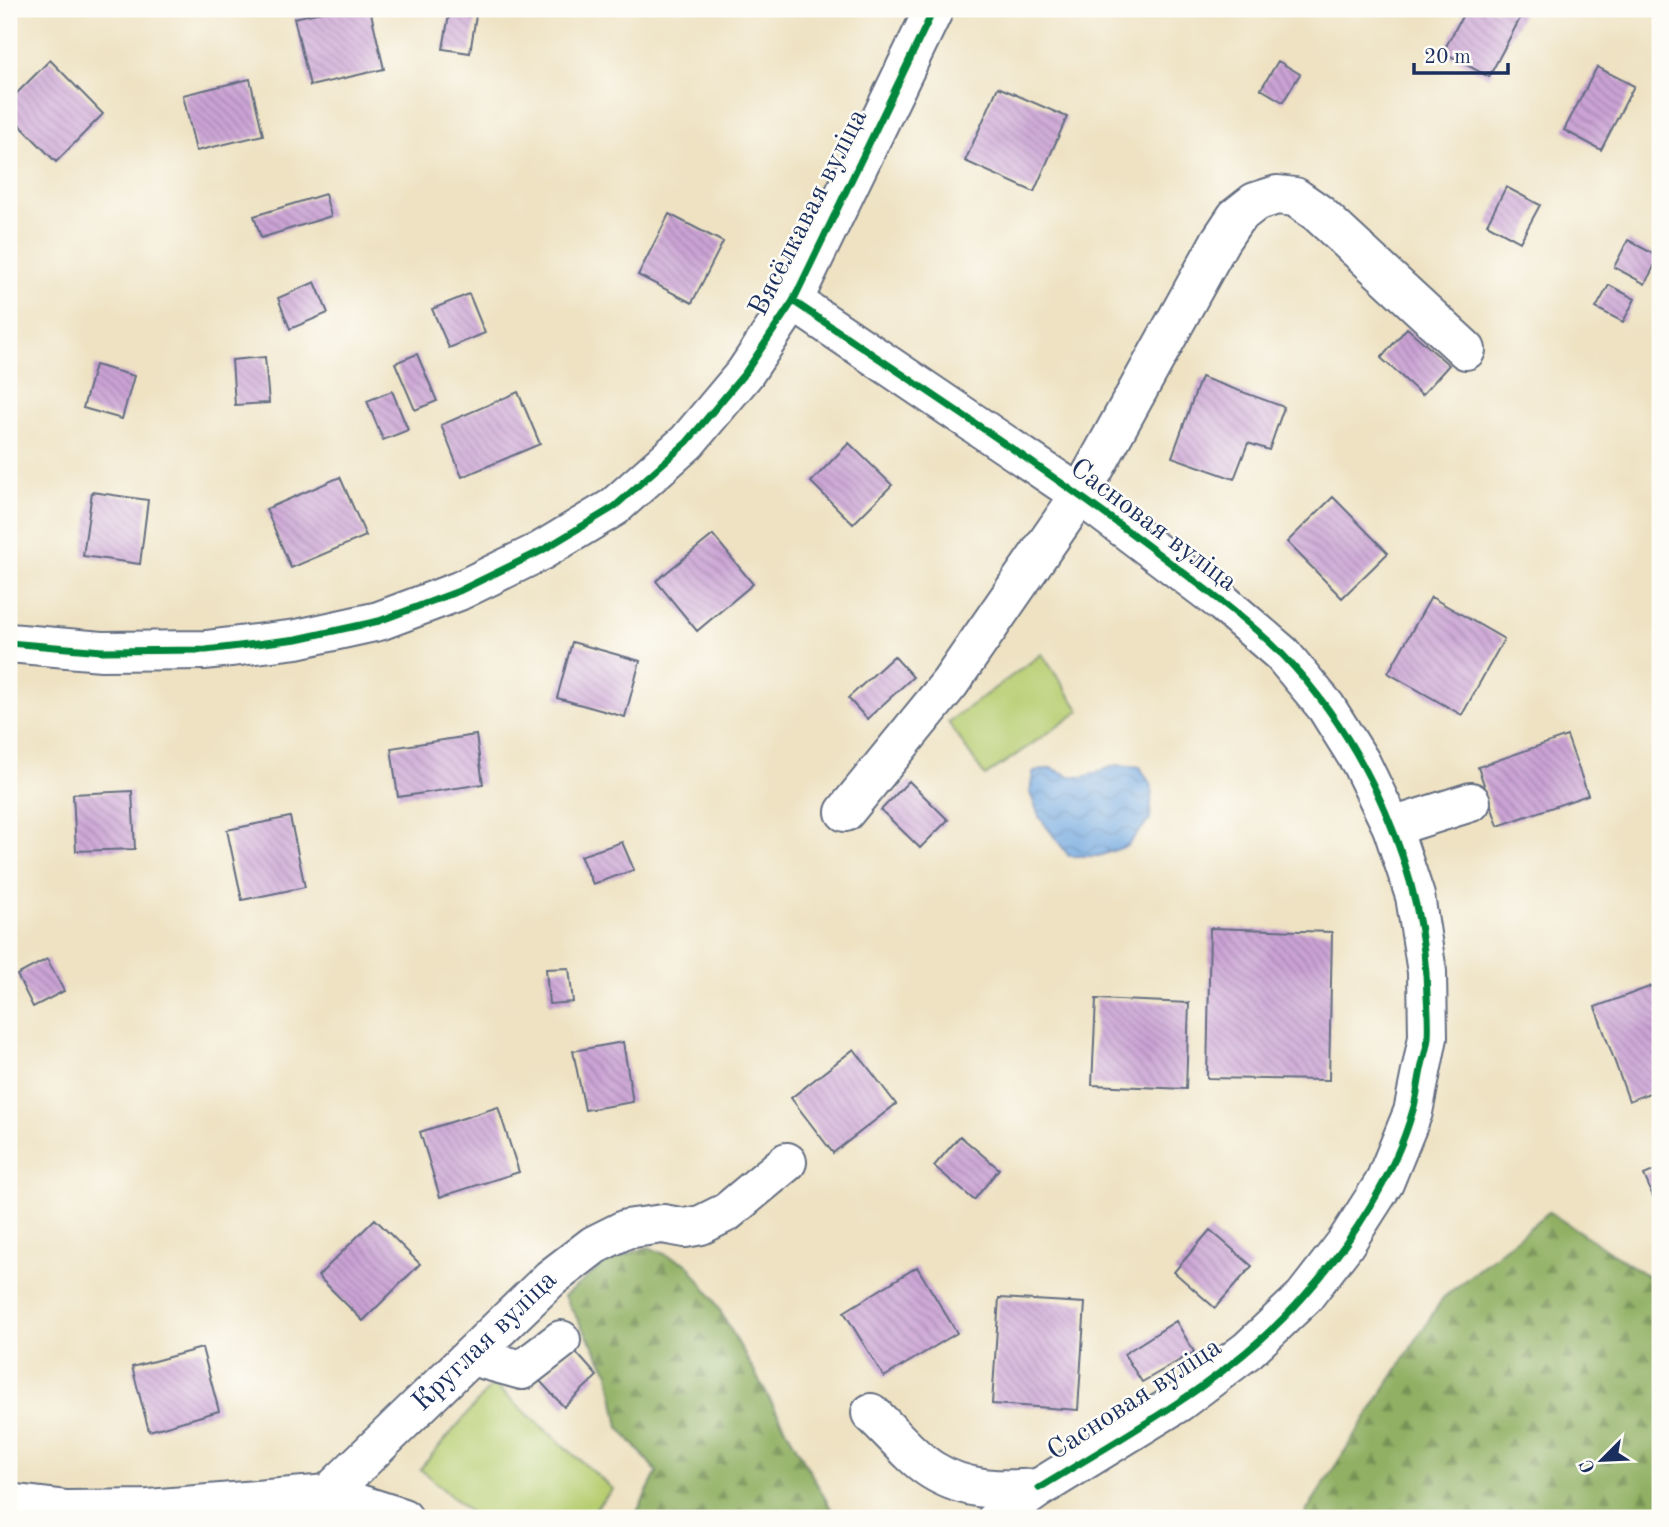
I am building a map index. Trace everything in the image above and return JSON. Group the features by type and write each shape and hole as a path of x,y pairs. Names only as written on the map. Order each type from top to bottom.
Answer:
{"street":[{"name":"Вясёлкавая вуліца","path":"9,643 102,651 219,648 298,639 379,621 459,592 541,551 614,507 687,442 746,373 793,300 934,9"},
{"path":"845,812 950,683 1080,495 1220,241 1236,217 1255,202 1277,195 1295,197 1318,213 1466,350"},
{"name":"Сасновая вуліца","path":"793,300 1080,495 1223,603 1282,654 1326,707 1361,763 1392,827 1415,896 1427,972 1428,1037 1413,1112 1384,1182 1345,1244 1304,1297 1248,1350 1180,1402 1039,1488 996,1518"},
{"path":"1392,827 1471,802"},
{"name":"Круглая вуліца","path":"328,1494 551,1278 594,1245 626,1229 663,1224 685,1228 701,1225 727,1212 787,1162"},
{"path":"471,1356 522,1370 561,1340"},
{"path":"871,1413 929,1469 950,1480 982,1489 1039,1488"},
{"path":"9,1503 67,1510 149,1509 328,1494 403,1518"}],"green space":[{"path":"1042,654 1080,711 985,776 948,722"},
{"path":"1549,1212 1660,1284 1660,1518 1302,1518 1443,1298"},
{"path":"648,1247 688,1264 714,1300 836,1518 634,1518 657,1472 619,1427 609,1373 564,1296 607,1262"},
{"path":"493,1384 613,1489 587,1518 476,1518 420,1469"}],"water":[{"path":"1117,765 1140,767 1152,787 1150,819 1127,846 1099,856 1069,856 1040,818 1030,793 1033,772 1051,768 1070,776 1084,777"}],"building":[{"path":"335,9 370,9 384,69 310,86 294,18"},
{"path":"450,9 477,9 470,53 443,49"},
{"path":"1466,9 1525,9 1489,77 1443,52"},
{"path":"50,60 103,114 56,162 9,114 9,101"},
{"path":"1278,61 1300,74 1283,102 1261,89"},
{"path":"1597,67 1634,86 1601,150 1564,130"},
{"path":"250,79 263,135 196,151 183,95"},
{"path":"998,87 1067,117 1034,192 965,161"},
{"path":"1506,187 1540,205 1520,242 1487,224"},
{"path":"325,194 331,216 261,238 254,216"},
{"path":"669,214 723,242 692,303 638,275"},
{"path":"1628,240 1659,257 1645,284 1614,267"},
{"path":"315,282 328,313 290,329 278,298"},
{"path":"1609,285 1635,299 1623,322 1596,308"},
{"path":"469,294 485,333 449,348 432,309"},
{"path":"1407,328 1449,365 1422,395 1381,358"},
{"path":"417,354 437,401 415,410 395,363"},
{"path":"265,357 269,403 235,405 232,360"},
{"path":"95,365 134,376 122,419 83,408"},
{"path":"1201,377 1284,407 1269,450 1248,443 1234,479 1172,457"},
{"path":"392,391 408,430 383,440 367,401"},
{"path":"518,392 540,444 462,477 441,425"},
{"path":"849,443 892,485 853,524 811,482"},
{"path":"340,477 366,536 291,568 266,509"},
{"path":"92,492 148,500 140,564 83,556"},
{"path":"1333,497 1388,553 1342,598 1287,542"},
{"path":"713,535 753,584 697,631 656,581"},
{"path":"1431,597 1504,639 1462,715 1388,673"},
{"path":"572,642 640,661 625,717 557,698"},
{"path":"894,656 913,677 867,719 848,698"},
{"path":"476,735 483,784 398,797 391,748"},
{"path":"1567,736 1588,795 1498,826 1478,767"},
{"path":"909,781 948,820 920,848 881,810"},
{"path":"132,791 135,849 76,851 73,794"},
{"path":"290,817 305,887 242,900 227,830"},
{"path":"622,842 634,870 593,884 580,856"},
{"path":"1210,928 1332,932 1329,1080 1207,1078"},
{"path":"47,959 64,991 33,1007 17,975"},
{"path":"569,968 573,1002 549,1004 546,969"},
{"path":"1660,983 1660,1089 1629,1101 1595,1007"},
{"path":"1096,999 1189,1003 1186,1089 1092,1085"},
{"path":"623,1042 633,1102 585,1110 573,1051"},
{"path":"854,1049 896,1104 833,1153 791,1098"},
{"path":"498,1107 519,1172 440,1197 420,1132"},
{"path":"960,1136 999,1169 974,1200 934,1166"},
{"path":"1660,1168 1660,1213 1644,1175"},
{"path":"375,1219 420,1264 363,1321 318,1276"},
{"path":"1210,1230 1252,1266 1215,1308 1174,1272"},
{"path":"917,1267 957,1333 884,1377 844,1312"},
{"path":"999,1298 1085,1303 1078,1410 992,1404"},
{"path":"1176,1321 1194,1352 1142,1382 1124,1354"},
{"path":"202,1348 219,1411 149,1431 132,1367"},
{"path":"574,1350 597,1376 564,1407 540,1381"}],"cycle path":[{"path":"9,643 102,651 206,650 297,639 379,621 459,591 541,551 614,507 687,442 745,373 793,301 934,9"},
{"path":"793,301 1104,513 1233,611 1282,654 1313,689 1365,769 1386,812 1403,857 1415,903 1424,950 1427,1042 1405,1135 1369,1208 1339,1254 1305,1295 1277,1325 1246,1352 1214,1378 1145,1424 1039,1488"}]}
